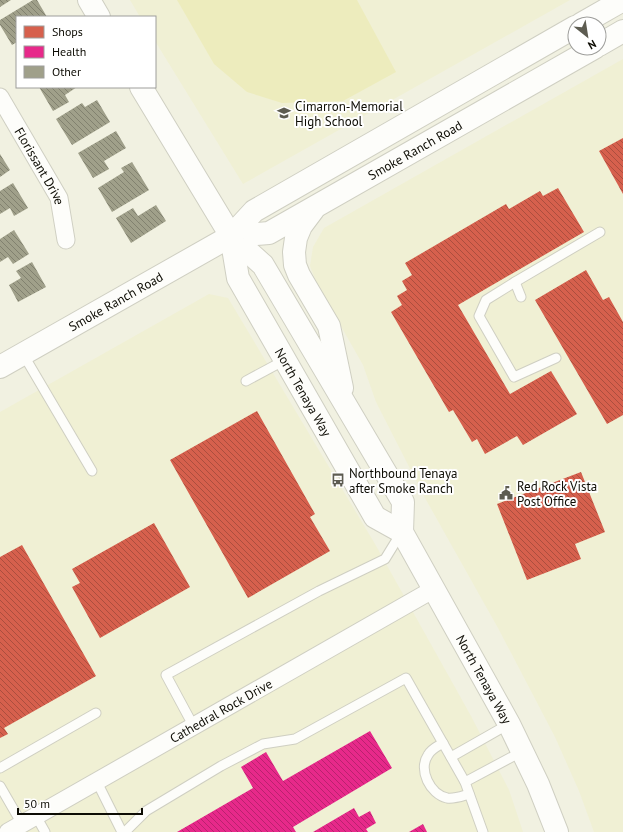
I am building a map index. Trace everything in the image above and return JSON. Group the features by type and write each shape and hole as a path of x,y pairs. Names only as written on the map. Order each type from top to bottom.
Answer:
{"main road":[{"path":"595,16 623,0"},
{"path":"607,40 623,31"},
{"name":"Smoke Ranch Road","path":"0,367 231,236 254,211 567,33"},
{"name":"Smoke Ranch Road","path":"231,236 269,232 580,56"},
{"name":"North Tenaya Way","path":"142,88 231,236 263,265 403,502 402,532 523,751 538,784 556,832"},
{"path":"315,206 301,226 296,238 294,252 295,265 299,275 329,326 346,405"},
{"name":"North Tenaya Way","path":"231,236 238,278 284,360 375,517 402,532"}],"street":[{"name":"Florissant Drive","path":"0,97 59,198 66,240"},
{"name":"Cathedral Rock Drive","path":"22,824 434,589"}],"lane":[{"path":"556,358 514,377 479,316 486,300 600,232"},
{"path":"514,282 522,297"},
{"path":"23,354 92,470"},
{"path":"246,381 284,360"},
{"path":"194,727 166,675 319,591 385,559 402,532"},
{"path":"97,782 123,832 146,811 221,766 263,744 295,739 406,678 464,782 483,832"},
{"path":"0,768 96,714"},
{"path":"451,757 508,724"},
{"path":"442,743 427,755 425,765 428,783 438,794 447,798 455,798 469,794"},
{"path":"464,782 523,751"},
{"path":"0,786 22,824 46,832"}],"shaded area":[{"name":"Cimarron-Memorial High School","path":"130,0 570,0 243,184 156,43 156,16 139,16"},
{"path":"623,59 623,832 594,832 579,791 555,737 498,628 425,498 376,402 363,365 317,284 310,266 313,247 324,228"},
{"path":"209,294 228,298 375,544 471,716 509,790 523,832 0,832 0,412"}],"green space":[{"path":"177,0 357,0 396,72 343,101 282,103 247,92 214,64"}],"building: Shops":[{"path":"623,138 623,194 599,151"},
{"path":"558,188 584,232 458,305 510,394 551,371 577,414 523,445 517,436 485,454 477,439 472,442 453,410 449,412 391,312 402,305 397,296 407,290 402,281 412,275 405,263 506,204 509,209 540,191 543,196"},
{"path":"586,270 603,300 609,297 623,322 623,415 607,424 535,300"},
{"path":"257,411 315,514 310,517 330,551 248,598 170,460"},
{"path":"581,472 605,532 575,544 581,559 527,580 497,504"},
{"path":"154,523 190,587 100,638 72,587 80,583 72,569"},
{"path":"22,545 96,676 4,728 8,734 0,738 0,557"}],"building: Health":[{"path":"370,731 392,768 293,827 296,832 177,832 253,788 241,767 266,752 283,781"},
{"path":"354,808 359,817 370,811 376,823 366,829 368,832 313,832"},
{"path":"423,824 427,832 409,832"}],"building: Other":[{"path":"0,0 11,0 0,7"},
{"path":"33,0 37,0 46,16 16,16 16,43 12,45 0,25 0,20"},
{"path":"40,88 76,88 65,95 69,102 53,111"},
{"path":"97,100 110,122 72,145 56,119 82,103 85,107"},
{"path":"116,131 126,148 104,161 109,169 93,178 78,153"},
{"path":"0,154 10,170 0,177"},
{"path":"132,162 149,190 112,212 98,188 124,172 121,168"},
{"path":"13,183 28,208 14,216 10,208 0,214 0,191"},
{"path":"156,205 166,221 131,243 116,218 133,208 138,216"},
{"path":"14,230 29,254 13,264 8,257 0,262 0,239"},
{"path":"32,262 46,287 18,302 9,285 21,278 16,271"}],"place":[{"name":"Cimarron-Memorial High School","path":"284,113"},
{"name":"Northbound Tenaya after Smoke Ranch","path":"338,480"},
{"name":"Red Rock Vista Post Office","path":"506,493"}]}
